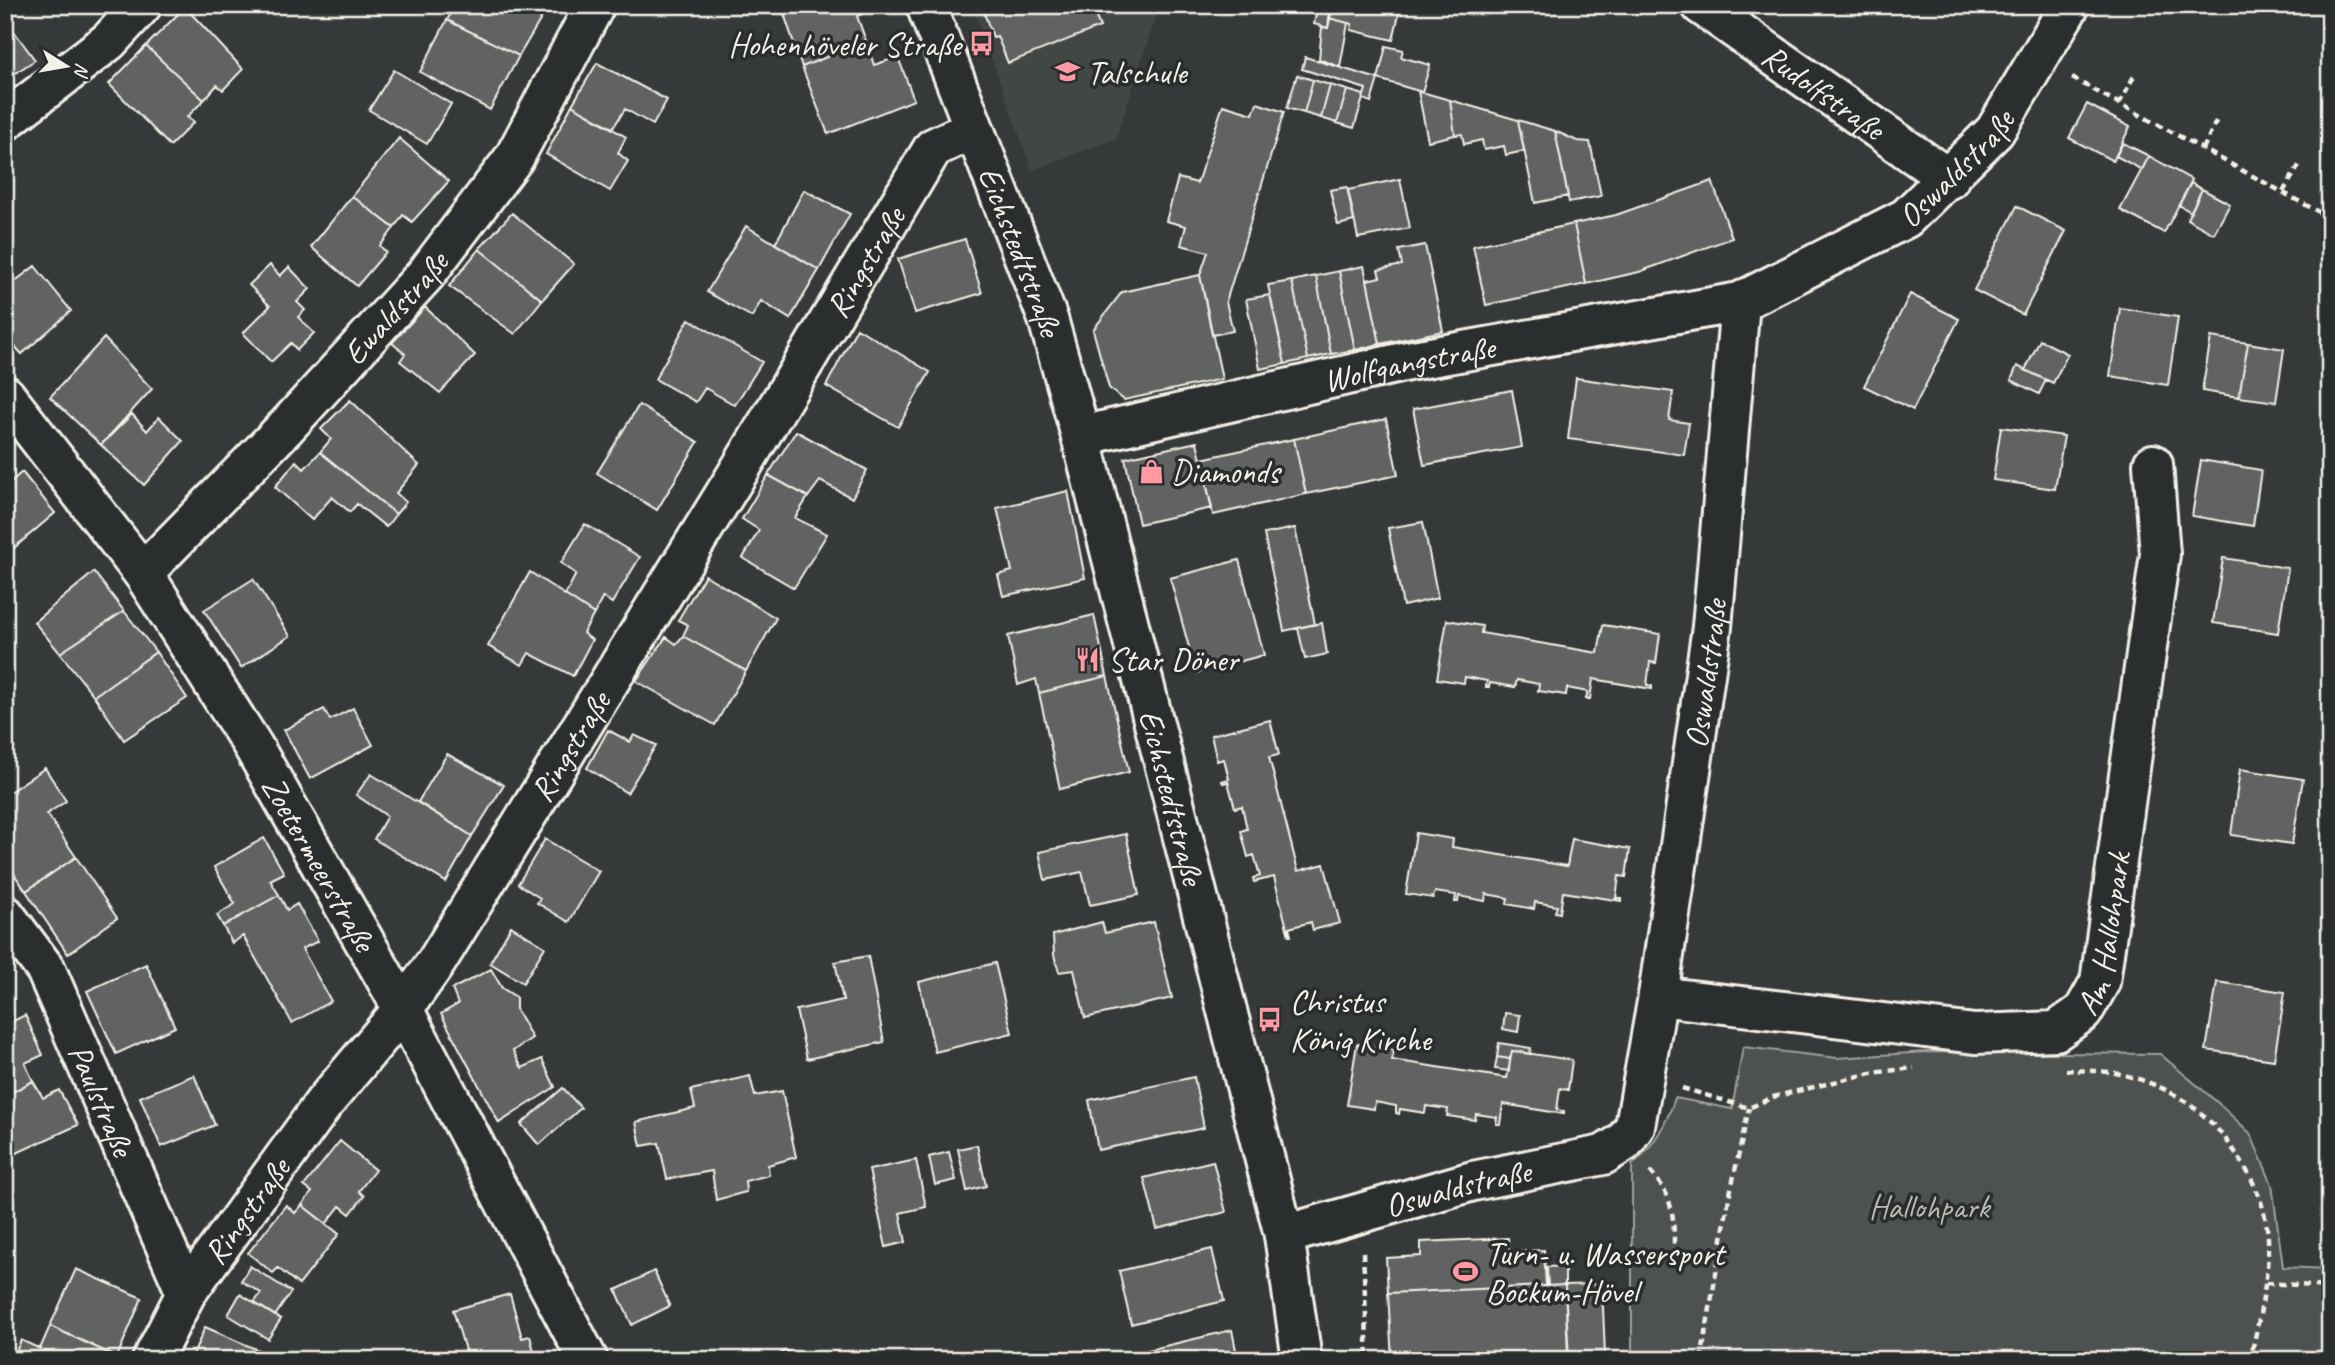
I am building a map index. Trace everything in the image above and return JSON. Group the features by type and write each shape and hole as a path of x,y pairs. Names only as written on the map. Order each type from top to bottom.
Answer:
{"street":[{"path":"5,121 109,41 142,5"},
{"name":"Ewaldstraße","path":"143,573 286,427 426,274 514,158 595,5"},
{"name":"Eichstedtstraße","path":"926,5 1048,318 1081,436 1284,1235 1302,1360"},
{"name":"Rudolfstraße","path":"1701,5 1949,179"},
{"name":"Oswaldstraße","path":"1284,1235 1474,1181 1603,1155 1624,1142 1635,1126 1658,996 1712,627 1740,302 1906,218 1949,179 1995,131 2070,5"},
{"name":"Ringstraße","path":"152,1360 186,1293 324,1103 403,1009 437,961 732,482 933,148 973,129"},
{"name":"Wolfgangstraße","path":"1081,436 1408,361 1740,302"},
{"name":"Zoetermeerstraße","path":"5,395 143,573 253,746 403,1009 588,1360"},
{"name":"Am Hallohpark","path":"1658,996 1975,1034 2056,1031 2083,1012 2100,982 2160,554 2153,464"},
{"name":"Paulstraße","path":"5,915 47,971 186,1293"}],"path":[{"path":"2039,61 2330,218"},
{"path":"2119,104 2134,76"},
{"path":"2203,149 2218,117"},
{"path":"2283,192 2300,164"},
{"path":"1644,1077 1749,1108 1773,1097 1871,1073 1926,1067"},
{"path":"2066,1069 2118,1073 2166,1089 2203,1112 2228,1140 2250,1175 2264,1209 2267,1237 2266,1283 2250,1360"},
{"path":"1701,1360 1729,1198 1749,1108"},
{"path":"1624,1142 1664,1186 1674,1211 1674,1251"},
{"path":"1361,1213 1368,1360"},
{"path":"2266,1283 2330,1287"}],"shaded area":[{"name":"Talschule","path":"972,5 1160,5 1116,139 1032,170"}],"green space":[{"name":"Hallohpark","path":"1743,1047 1837,1058 1925,1052 2160,1054 2250,1133 2272,1184 2283,1267 2330,1269 2330,1360 1632,1360 1632,1165 1658,1134 1675,1098 1732,1109"}],"building":[{"path":"456,5 549,5 519,56 447,20"},
{"path":"781,5 878,7 857,16 866,41 802,67"},
{"path":"981,5 1091,5 1100,27 1008,63 997,36 993,37"},
{"path":"1318,5 1333,5 1328,28 1314,24"},
{"path":"1333,5 1401,5 1393,40 1351,30 1352,24 1329,18"},
{"path":"185,7 243,69 223,90 217,85 204,100 146,46"},
{"path":"1329,18 1348,23 1340,67 1319,59 1322,27 1328,28"},
{"path":"5,19 35,60 5,80"},
{"path":"447,20 519,56 490,110 420,72"},
{"path":"866,41 874,65 898,57 914,100 828,134 802,67"},
{"path":"146,46 204,100 187,117 194,122 170,146 109,84"},
{"path":"1386,46 1403,50 1401,57 1430,65 1422,92 1378,79"},
{"path":"1305,57 1378,79 1371,102 1363,99 1366,89 1302,69"},
{"path":"597,63 667,100 653,125 625,109 613,128 572,105"},
{"path":"394,70 451,104 427,144 369,110"},
{"path":"1297,75 1313,80 1304,113 1287,108"},
{"path":"1313,80 1330,85 1321,118 1304,113"},
{"path":"1330,85 1347,90 1337,123 1321,118"},
{"path":"1347,90 1364,95 1354,128 1337,123"},
{"path":"1418,91 1450,100 1455,135 1428,141"},
{"path":"1450,100 1518,120 1524,151 1506,155 1504,146 1484,150 1482,140 1464,144 1462,134 1455,135"},
{"path":"1257,103 1284,112 1226,302 1233,331 1212,335 1200,275 1208,252 1181,245 1186,226 1166,221 1178,178 1197,183 1223,105 1253,114"},
{"path":"2087,104 2130,127 2113,161 2069,138"},
{"path":"572,105 626,137 618,153 628,161 610,191 546,154"},
{"path":"1518,120 1555,131 1568,196 1535,203"},
{"path":"1555,131 1577,141 1590,142 1601,196 1569,202"},
{"path":"399,138 449,181 412,222 403,215 394,228 352,196"},
{"path":"2123,143 2149,156 2142,170 2116,156"},
{"path":"2149,156 2192,180 2164,233 2120,210"},
{"path":"1400,179 1410,228 1358,238 1348,190"},
{"path":"1712,181 1732,238 1639,272 1586,284 1574,224 1616,215"},
{"path":"2191,183 2202,189 2191,212 2179,205"},
{"path":"1347,187 1354,221 1338,225 1330,190"},
{"path":"2202,189 2230,204 2214,234 2187,219"},
{"path":"804,190 850,214 819,270 775,244"},
{"path":"352,196 394,228 380,246 386,252 357,286 311,247"},
{"path":"2017,206 2066,231 2023,315 1974,290"},
{"path":"512,213 574,264 542,300 479,249"},
{"path":"1574,224 1586,284 1486,305 1473,246"},
{"path":"746,226 819,270 790,319 761,301 752,317 707,292"},
{"path":"965,239 982,293 915,313 898,259"},
{"path":"1425,245 1443,331 1380,344 1367,280 1380,277 1378,270 1402,265 1399,250"},
{"path":"479,249 542,300 515,334 449,286"},
{"path":"270,265 280,276 289,267 310,289 297,302 305,310 298,317 314,333 297,350 291,343 271,362 243,333 270,306 249,285"},
{"path":"35,266 71,311 22,354 5,336 5,289"},
{"path":"1364,266 1380,344 1355,350 1339,271"},
{"path":"1339,271 1355,350 1331,354 1316,276"},
{"path":"1200,275 1222,379 1124,400 1109,388 1093,330 1122,292"},
{"path":"1316,276 1331,354 1308,359 1292,281"},
{"path":"1292,281 1308,359 1285,364 1268,285"},
{"path":"1910,294 1959,319 1913,410 1864,386"},
{"path":"1270,295 1285,364 1260,369 1246,299"},
{"path":"425,307 475,355 440,393 400,361 405,354 392,343"},
{"path":"2120,308 2178,317 2168,385 2110,376"},
{"path":"689,319 762,362 735,405 705,388 696,402 655,379"},
{"path":"857,328 930,372 898,427 826,386"},
{"path":"2211,337 2248,343 2239,397 2202,391"},
{"path":"104,338 152,389 101,445 50,397"},
{"path":"2040,340 2068,354 2053,383 2025,370"},
{"path":"2248,343 2284,349 2276,402 2239,397"},
{"path":"2017,366 2046,380 2039,394 2011,380"},
{"path":"1576,378 1673,392 1669,420 1689,423 1684,455 1568,439"},
{"path":"1512,390 1522,447 1424,465 1413,409"},
{"path":"350,400 419,465 396,493 406,502 396,514 320,452 331,439 321,429"},
{"path":"639,405 698,442 657,510 597,473"},
{"path":"132,414 147,431 159,417 183,441 144,485 101,445"},
{"path":"1386,419 1398,475 1306,494 1294,439"},
{"path":"2001,427 2064,436 2055,489 1993,480"},
{"path":"796,431 867,470 852,498 820,481 808,497 768,475"},
{"path":"1294,439 1306,494 1213,515 1201,459"},
{"path":"1197,442 1212,508 1139,524 1125,458"},
{"path":"320,452 396,514 386,527 357,504 350,512 332,497 312,520 275,487 296,461 304,469"},
{"path":"2201,460 2261,470 2253,526 2192,516"},
{"path":"22,472 55,513 7,554 5,487"},
{"path":"768,475 808,497 795,518 827,534 794,588 743,558 759,530 742,519"},
{"path":"1068,491 1085,578 1003,596 998,575 1012,571 997,508"},
{"path":"1423,522 1438,598 1403,606 1388,528"},
{"path":"585,524 640,557 612,603 603,597 594,614 565,595 576,574 561,563"},
{"path":"1295,528 1315,624 1284,631 1264,534"},
{"path":"2223,558 2288,568 2278,633 2213,623"},
{"path":"1239,560 1264,655 1196,673 1170,578"},
{"path":"94,572 124,611 60,653 34,622"},
{"path":"530,572 594,614 583,633 592,640 573,676 529,653 522,665 488,646"},
{"path":"705,575 776,618 746,671 683,636 688,625 678,620"},
{"path":"253,579 290,636 241,668 204,610"},
{"path":"124,611 156,652 94,696 60,653"},
{"path":"1094,615 1107,676 1039,693 1036,679 1018,685 1008,636"},
{"path":"1447,620 1482,626 1481,633 1598,653 1603,625 1660,634 1656,663 1650,662 1647,685 1652,686 1652,689 1593,679 1590,699 1586,699 1588,692 1567,688 1566,695 1538,691 1539,684 1517,680 1515,687 1490,683 1489,687 1486,687 1487,681 1465,677 1464,683 1437,679"},
{"path":"1322,623 1327,654 1305,659 1298,628"},
{"path":"683,636 746,671 715,725 636,681 666,637 676,644"},
{"path":"156,652 187,698 124,740 94,696"},
{"path":"1107,676 1129,772 1060,789 1039,693"},
{"path":"353,708 373,745 310,779 284,730 324,709 330,720"},
{"path":"1270,720 1279,755 1269,757 1298,871 1324,864 1340,923 1313,930 1311,922 1289,928 1291,936 1274,877 1254,882 1253,878 1260,876 1254,855 1248,857 1241,831 1247,829 1242,806 1235,808 1228,782 1222,781 1229,779 1224,759 1217,761 1211,735"},
{"path":"608,730 630,742 634,735 656,745 627,793 587,768"},
{"path":"447,754 504,785 472,836 418,802"},
{"path":"45,768 66,801 47,814 76,857 26,891 5,861 5,795"},
{"path":"2240,769 2303,779 2292,844 2231,835"},
{"path":"371,774 472,836 446,882 374,839 387,816 356,795"},
{"path":"1416,833 1453,839 1452,847 1567,866 1572,839 1630,849 1626,877 1619,876 1616,898 1622,898 1622,901 1563,892 1560,913 1555,912 1557,906 1535,902 1534,909 1507,904 1508,898 1486,894 1485,901 1459,896 1458,902 1455,902 1456,895 1435,892 1433,898 1406,894"},
{"path":"1126,834 1139,895 1090,905 1082,872 1045,880 1039,852"},
{"path":"264,838 284,873 270,880 279,895 223,926 217,915 235,904 214,867"},
{"path":"545,839 599,871 569,922 537,903 540,898 518,884"},
{"path":"76,857 117,918 68,954 26,891"},
{"path":"279,895 287,910 297,904 318,941 302,949 331,1001 292,1023 243,936 232,943 223,926"},
{"path":"1102,922 1105,933 1154,922 1172,998 1085,1018 1074,970 1059,972 1054,955 1053,935"},
{"path":"511,926 545,947 523,983 490,963"},
{"path":"868,956 884,1042 807,1059 796,1010 843,1000 835,962"},
{"path":"995,963 1012,1033 935,1052 919,982"},
{"path":"146,964 175,1027 116,1054 87,991"},
{"path":"491,969 502,988 516,997 516,1009 532,1038 513,1051 522,1068 542,1059 555,1087 499,1123 441,1014 458,1004 452,989"},
{"path":"2217,982 2285,992 2274,1060 2206,1050"},
{"path":"1505,1013 1520,1015 1518,1032 1503,1029"},
{"path":"25,1015 43,1055 25,1063 33,1081 5,1096 5,1025"},
{"path":"1499,1043 1531,1048 1530,1054 1512,1051 1510,1059 1497,1057"},
{"path":"1357,1044 1394,1050 1392,1060 1507,1078 1512,1051 1572,1060 1568,1090 1560,1088 1557,1110 1564,1111 1564,1114 1503,1104 1500,1124 1496,1124 1497,1117 1476,1114 1475,1120 1447,1116 1448,1109 1426,1106 1425,1113 1400,1109 1399,1114 1396,1113 1396,1106 1375,1102 1374,1109 1347,1105"},
{"path":"1497,1057 1510,1059 1509,1071 1495,1069"},
{"path":"194,1075 215,1125 161,1147 140,1097"},
{"path":"750,1076 755,1096 782,1091 796,1157 768,1165 769,1175 745,1181 746,1192 716,1200 712,1171 667,1179 659,1143 641,1146 636,1122 695,1108 691,1090"},
{"path":"1194,1077 1204,1128 1098,1150 1089,1100"},
{"path":"33,1081 43,1098 59,1090 78,1125 8,1157 5,1151 5,1096"},
{"path":"563,1088 581,1108 539,1145 521,1124"},
{"path":"340,1141 375,1170 359,1191 364,1196 350,1214 340,1206 326,1224 302,1205 312,1192 304,1186"},
{"path":"977,1145 986,1186 967,1191 958,1149"},
{"path":"949,1152 956,1180 935,1185 929,1157"},
{"path":"916,1160 926,1207 900,1213 906,1242 886,1247 869,1170"},
{"path":"1213,1161 1226,1212 1157,1229 1144,1178"},
{"path":"286,1205 295,1213 302,1205 339,1234 299,1285 278,1268 273,1273 248,1253"},
{"name":"Turn- u. Wassersport Bockum-Hövel","path":"1508,1238 1509,1252 1544,1250 1546,1286 1388,1293 1386,1258 1421,1256 1421,1242"},
{"path":"1212,1249 1224,1301 1131,1324 1119,1271"},
{"path":"250,1266 291,1292 275,1316 254,1303 261,1293 241,1281"},
{"path":"1565,1266 1565,1285 1548,1286 1547,1267"},
{"path":"76,1269 142,1298 117,1357 50,1326"},
{"path":"654,1271 670,1306 632,1325 616,1290"},
{"path":"1602,1284 1605,1354 1568,1356 1565,1285"},
{"path":"1565,1285 1569,1360 1392,1360 1388,1293"},
{"path":"240,1294 281,1319 268,1339 228,1315"},
{"path":"510,1294 522,1338 530,1336 535,1355 527,1357 527,1360 468,1360 453,1310"},
{"path":"50,1326 117,1357 115,1360 12,1360 21,1340 40,1349"},
{"path":"205,1327 265,1353 262,1360 191,1360"},
{"path":"1232,1330 1238,1360 1146,1360 1144,1351"},
{"path":"786,1350 801,1360 771,1360"}],"place":[{"name":"Hohenhöveler Straße","path":"981,44"},
{"name":"Talschule","path":"1067,72"},
{"name":"Diamonds","path":"1151,471"},
{"name":"Star Döner","path":"1088,659"},
{"name":"Christus König Kirche","path":"1270,1020"},
{"name":"Turn- u. Wassersport Bockum-Hövel","path":"1466,1272"}]}
